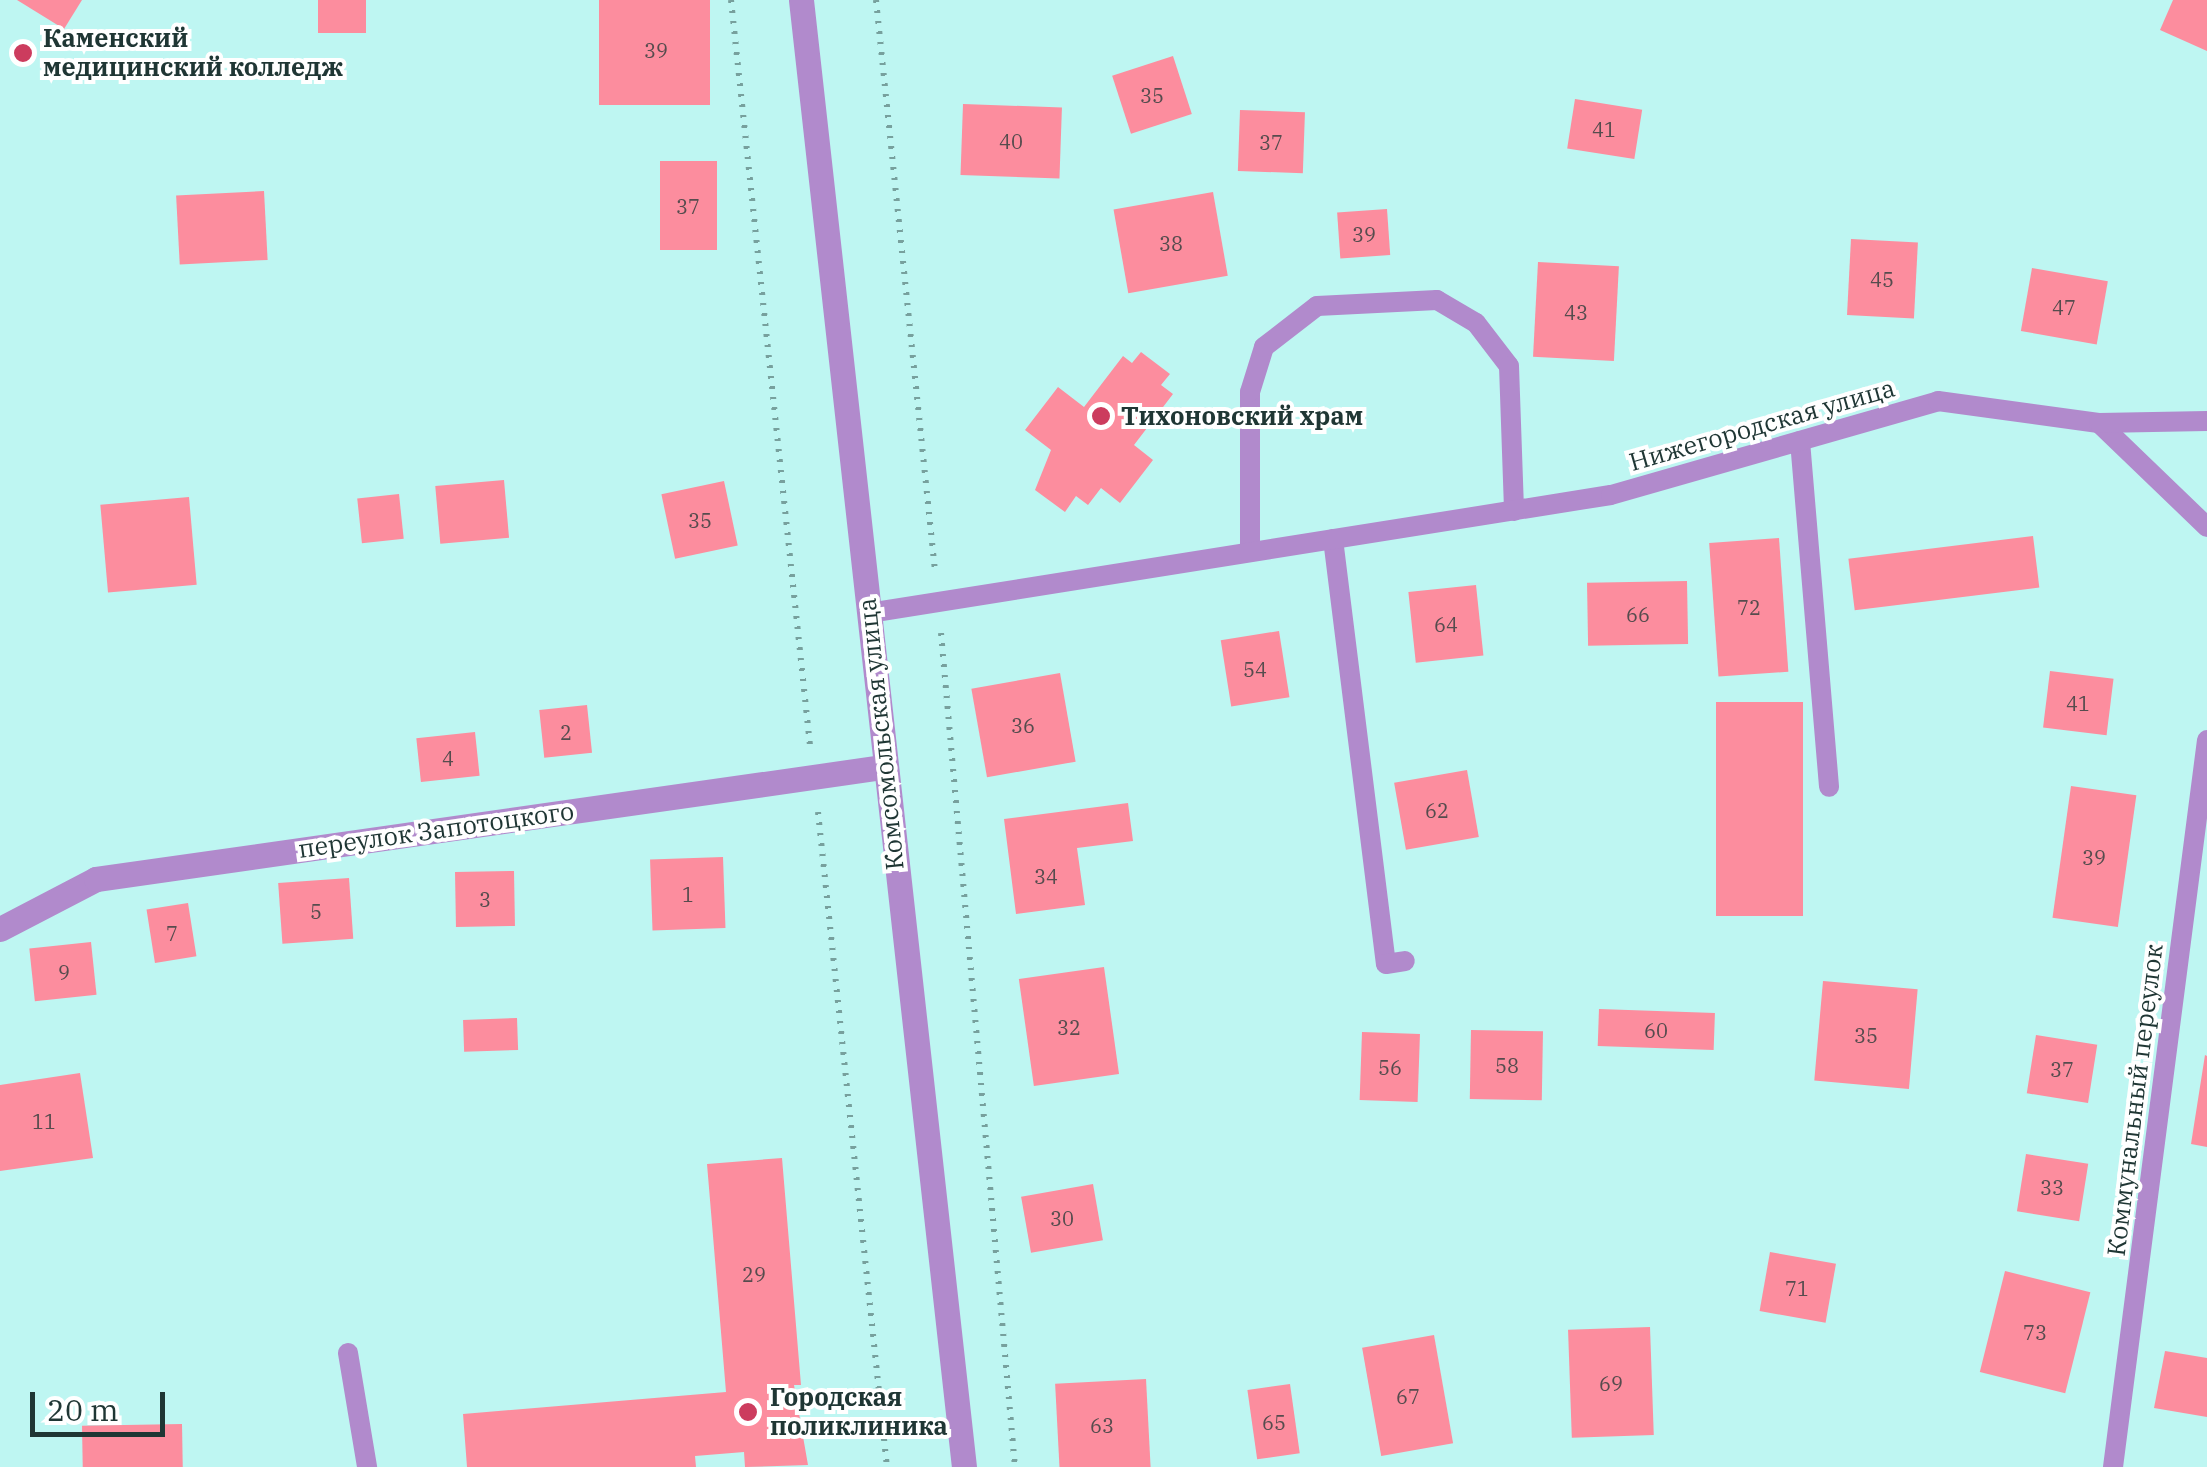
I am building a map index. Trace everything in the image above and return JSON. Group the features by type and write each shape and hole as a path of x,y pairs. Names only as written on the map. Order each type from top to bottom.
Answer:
{"street":[{"name":"Комсомольская улица","path":"801,0 869,612 882,767 964,1467"},
{"name":"переулок Запотоцкого","path":"0,930 96,879 882,767"}],"lane":[{"path":"1250,552 1250,392 1264,347 1316,306 1436,300 1476,323 1509,366 1514,511"},
{"name":"Нижегородская улица","path":"869,612 1612,495 1938,401 2099,423 2207,421"},
{"path":"2099,423 2207,527"},
{"path":"1800,440 1829,787"},
{"path":"1333,539 1386,964 1405,961"},
{"name":"Коммунальный переулок","path":"2112,1467 2207,740"},
{"path":"348,1353 367,1467"}],"path":[{"path":"731,0 887,1467"},
{"path":"876,0 939,602 1015,1467"}],"building":[{"path":"17,0 82,0 64,29"},
{"path":"318,0 366,0 366,33 318,33"},
{"path":"599,0 710,0 710,105 599,105"},
{"path":"2173,0 2207,0 2207,51 2160,30"},
{"path":"1173,56 1192,114 1131,134 1112,76"},
{"path":"1575,99 1642,110 1634,159 1567,148"},
{"path":"963,104 1062,107 1059,178 961,175"},
{"path":"1240,110 1305,112 1303,173 1238,171"},
{"path":"660,161 717,161 717,250 660,250"},
{"path":"264,191 268,260 180,265 176,196"},
{"path":"1213,192 1228,276 1128,293 1114,210"},
{"path":"1387,209 1390,255 1340,258 1337,212"},
{"path":"1851,239 1918,243 1914,318 1847,315"},
{"path":"1538,262 1619,266 1614,361 1533,357"},
{"path":"2032,268 2108,281 2097,344 2021,331"},
{"path":"1141,352 1170,374 1161,385 1173,394 1134,445 1153,460 1120,503 1101,488 1088,505 1076,496 1065,512 1035,490 1051,450 1025,430 1058,387 1084,407 1123,356 1132,363"},
{"path":"504,480 509,538 440,544 435,486"},
{"path":"724,481 738,546 675,559 661,494"},
{"path":"399,494 404,539 362,543 357,498"},
{"path":"189,497 197,585 108,592 100,505"},
{"path":"2033,536 2039,588 1855,610 1848,559"},
{"path":"1779,538 1788,672 1719,677 1709,543"},
{"path":"1687,581 1688,644 1588,646 1587,583"},
{"path":"1476,585 1483,656 1416,663 1408,592"},
{"path":"1279,631 1289,697 1231,706 1221,640"},
{"path":"2050,671 2114,679 2107,735 2043,728"},
{"path":"1060,673 1076,762 987,777 971,689"},
{"path":"1716,702 1803,702 1803,916 1716,916"},
{"path":"587,705 592,753 544,758 539,710"},
{"path":"475,732 480,776 421,782 416,738"},
{"path":"1467,770 1479,837 1406,850 1394,783"},
{"path":"2071,786 2136,795 2118,927 2052,918"},
{"path":"1128,803 1133,841 1077,848 1085,905 1016,914 1004,819"},
{"path":"723,857 725,928 653,931 650,860"},
{"path":"514,871 515,926 456,927 455,872"},
{"path":"349,878 353,939 282,944 278,883"},
{"path":"188,903 196,956 155,963 147,910"},
{"path":"91,942 97,995 35,1001 29,948"},
{"path":"1104,967 1119,1074 1034,1086 1019,979"},
{"path":"1823,981 1918,989 1909,1089 1814,1081"},
{"path":"1599,1009 1715,1013 1714,1050 1598,1046"},
{"path":"517,1018 518,1050 464,1052 463,1020"},
{"path":"1471,1030 1543,1031 1542,1100 1470,1099"},
{"path":"1362,1032 1420,1034 1418,1102 1360,1100"},
{"path":"2036,1035 2097,1045 2088,1103 2027,1093"},
{"path":"2207,1056 2207,1147 2191,1144"},
{"path":"80,1073 93,1158 0,1171 0,1085"},
{"path":"2026,1154 2088,1164 2079,1221 2017,1211"},
{"path":"782,1158 801,1385 794,1385 808,1465 745,1467 744,1452 695,1456 696,1467 467,1467 463,1414 726,1392 707,1164"},
{"path":"1093,1184 1103,1240 1031,1253 1021,1197"},
{"path":"1770,1252 1836,1264 1826,1323 1760,1311"},
{"path":"2005,1271 2090,1292 2065,1393 1980,1372"},
{"path":"1650,1327 1654,1435 1572,1438 1568,1330"},
{"path":"1434,1335 1453,1443 1381,1456 1362,1348"},
{"path":"2165,1351 2207,1358 2207,1417 2154,1408"},
{"path":"1146,1379 1151,1467 1059,1467 1055,1384"},
{"path":"1290,1384 1300,1453 1257,1459 1247,1390"},
{"path":"182,1424 183,1467 83,1467 82,1426"}],"place":[{"name":"Каменский медицинский колледж","path":"23,53"},
{"name":"Тихоновский храм","path":"1101,416"},
{"name":"Городская поликлиника","path":"748,1412"}]}
